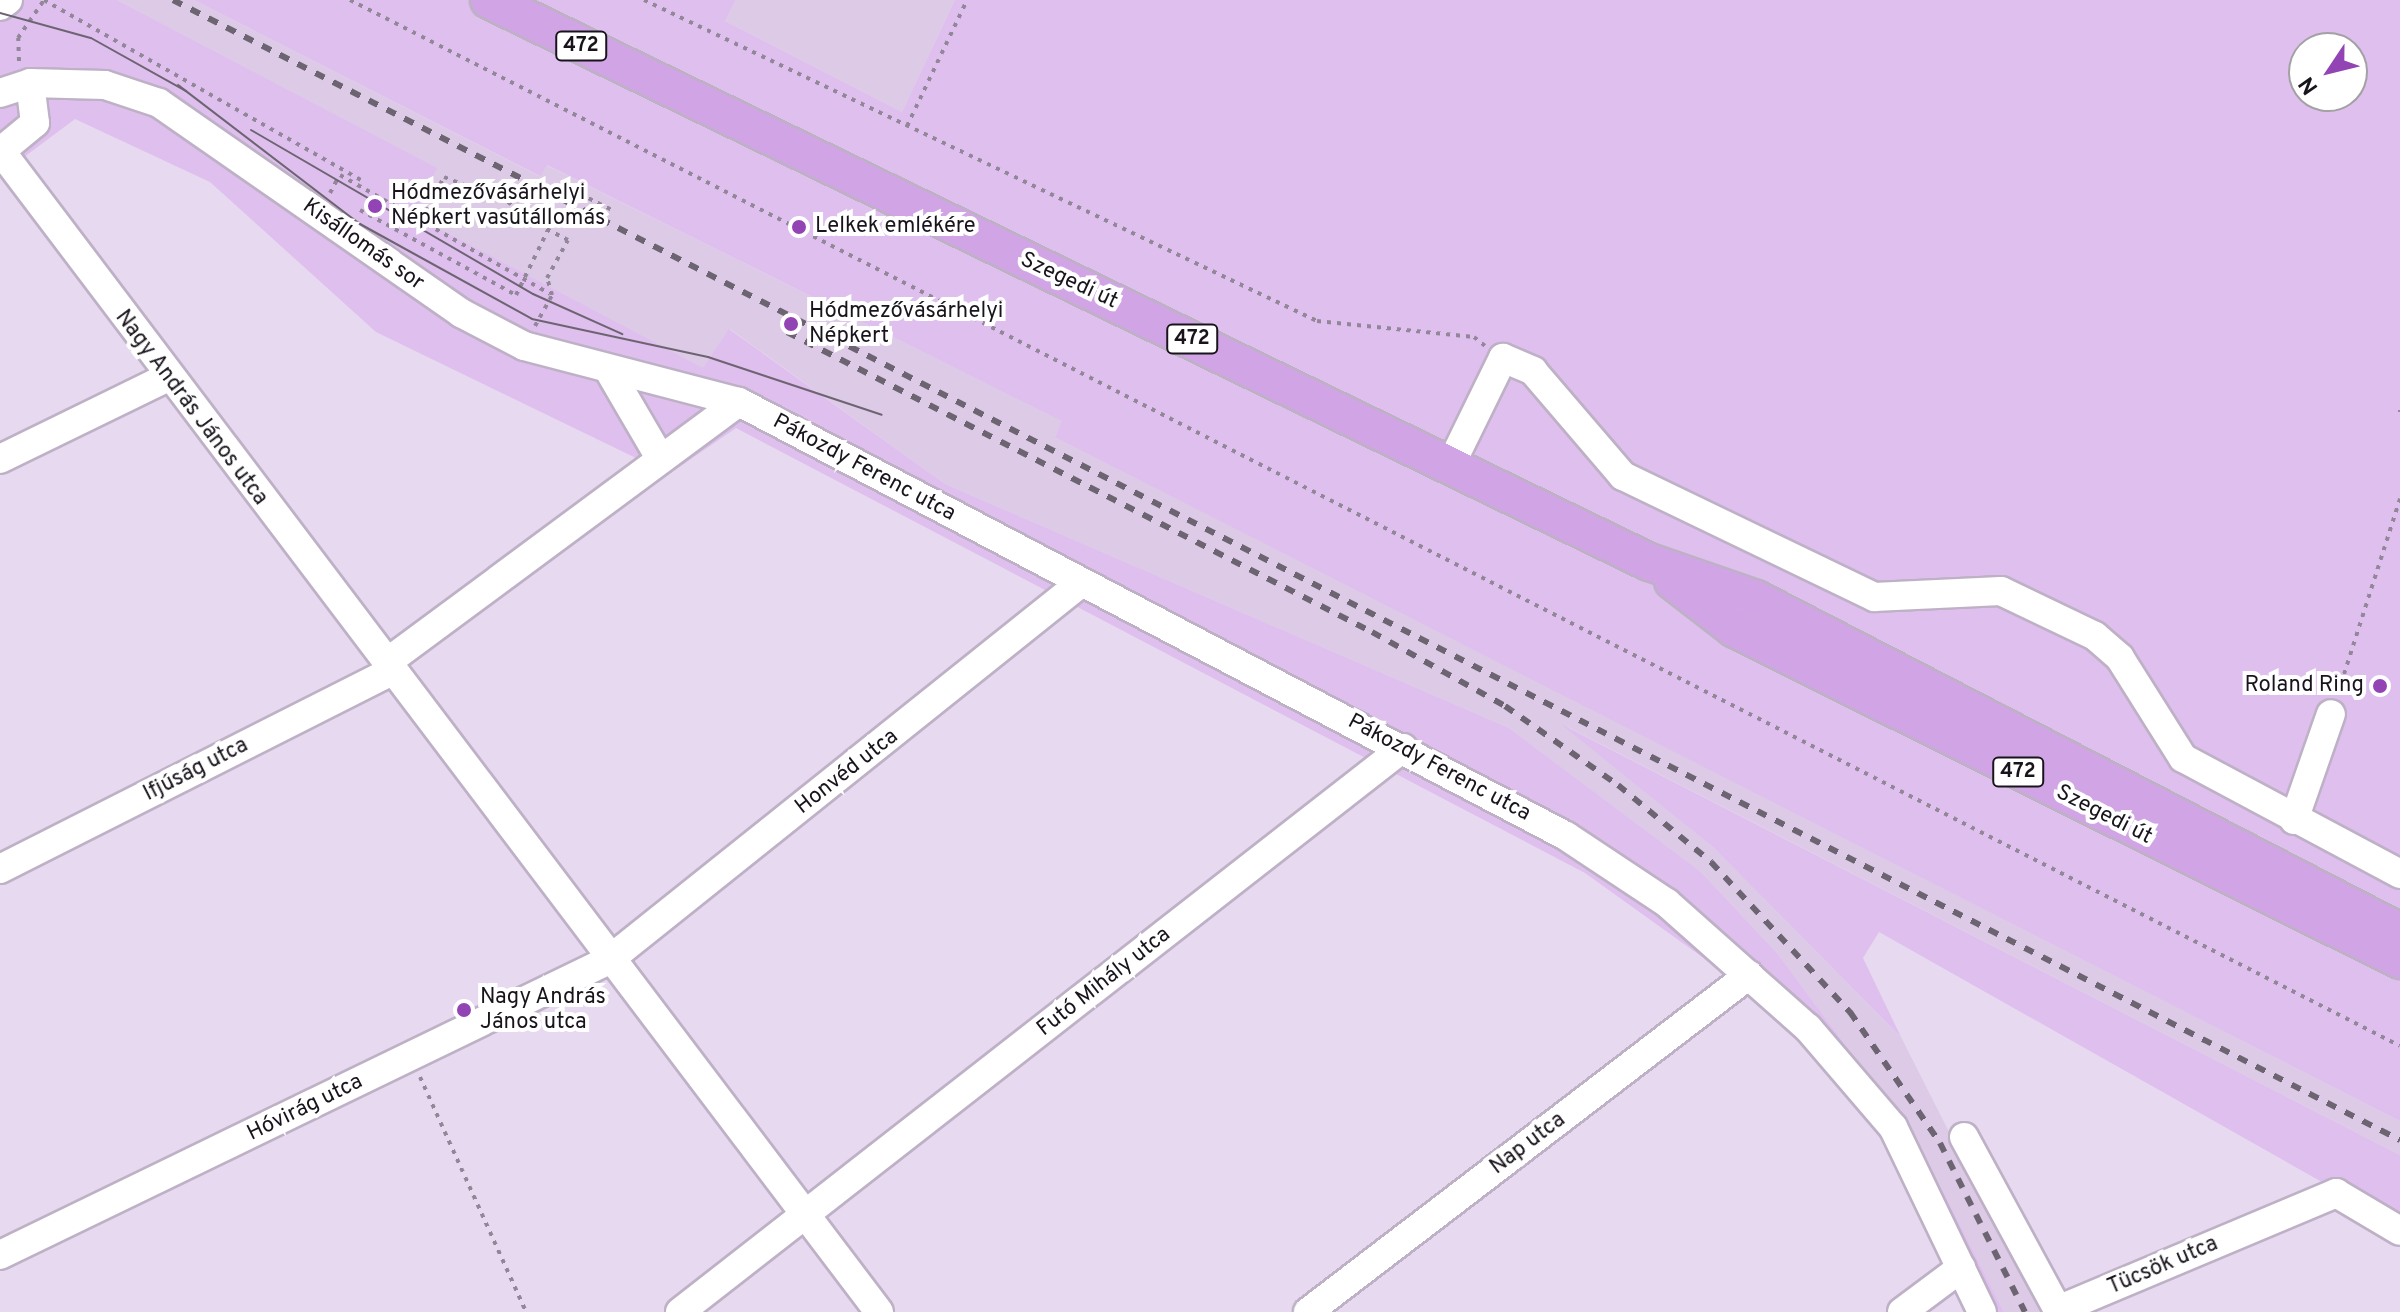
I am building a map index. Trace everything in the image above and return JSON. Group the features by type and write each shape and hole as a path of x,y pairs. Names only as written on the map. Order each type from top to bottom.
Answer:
{"main road":[{"name":"Szegedi út","path":"489,0 1452,462 1649,562 1756,599 2400,932"},
{"name":"Szegedi út","path":"1649,562 1735,629 2400,960"}],"street":[{"path":"0,6 8,0"},
{"path":"0,150 35,123 20,73"},
{"name":"Kisállomás sor","path":"0,93 20,73 105,85 159,103 461,313 524,346 611,374 739,402"},
{"name":"Nagy András János utca","path":"0,150 166,378 879,1312"},
{"path":"1452,462 1503,358 1533,371 1623,476 1874,597 2001,591 2095,636 2120,658 2171,747 2294,820 2400,874"},
{"path":"611,374 660,458"},
{"path":"0,459 166,378"},
{"name":"Ifjúság utca","path":"0,869 389,667 660,458 739,402"},
{"name":"Pákozdy Ferenc utca","path":"739,402 1403,748 1566,836 1667,903 1808,1028 1893,1127 1982,1312"},
{"name":"Honvéd utca","path":"609,960 1082,582"},
{"path":"2294,820 2331,714"},
{"name":"Futó Mihály utca","path":"680,1312 1403,748"},
{"name":"Hóvirág utca","path":"0,1255 609,960"},
{"name":"Nap utca","path":"1308,1312 1749,975"},
{"name":"Tücsök utca","path":"1964,1137 2058,1310 2336,1193 2400,1231"},
{"path":"1902,1312 1961,1268"}],"path":[{"path":"20,73 18,38 44,0 552,295"},
{"path":"350,0 2400,1046"},
{"path":"644,0 1317,321 1474,337 1503,358"},
{"path":"907,126 967,0"},
{"path":"341,173 361,180"},
{"path":"341,173 330,194 343,201"},
{"path":"422,220 444,177 521,208 541,226 568,240 547,278 552,295 524,346"},
{"path":"541,226 562,185 612,210"},
{"path":"356,208 516,295 548,230"},
{"path":"545,218 555,222"},
{"path":"2331,714 2400,499"},
{"path":"411,1057 526,1312"}],"shaded area":[{"path":"0,0 117,0 437,168 413,215 703,368 729,329 945,484 1509,728 1700,871 1777,953 1919,1144 2004,1312 1969,1312 1882,1131 1758,997 1585,873 736,428 669,474 376,332 210,182 75,119 0,175"},
{"path":"117,0 194,0 539,176 546,165 1063,421 1055,436 2400,1121 2400,1155 1566,726 1713,847 1901,1037 2040,1312 2004,1312 1919,1144 1777,953 1700,871 1509,728 945,484 730,329 704,369 412,215 436,168"},
{"path":"194,0 736,0 725,21 902,112 955,0 2400,0 2400,1121 1055,437 1062,421 547,165 540,176"},
{"path":"736,0 955,0 902,112 725,21"},
{"path":"1561,724 2400,1155 2400,1226 1879,932 1863,958 1901,1037 1713,847"}],"tram line":[{"path":"0,13 91,38 186,91"},
{"path":"178,85 360,224 532,319 708,357 882,415"},
{"path":"251,130 533,294 622,334"}],"railway":[{"path":"173,0 2400,1140"},
{"path":"787,332 1372,632 1505,706 1618,785 1711,862 1850,1012 1940,1143 2025,1312"}],"place":[{"name":"Hódmezővásárhelyi Népkert vasútállomás","path":"375,206"},
{"name":"Lelkek emlékére","path":"799,227"},
{"name":"Hódmezővásárhelyi Népkert","path":"791,324"},
{"name":"Roland Ring","path":"2380,686"},
{"name":"Nagy András János utca","path":"464,1010"}]}
